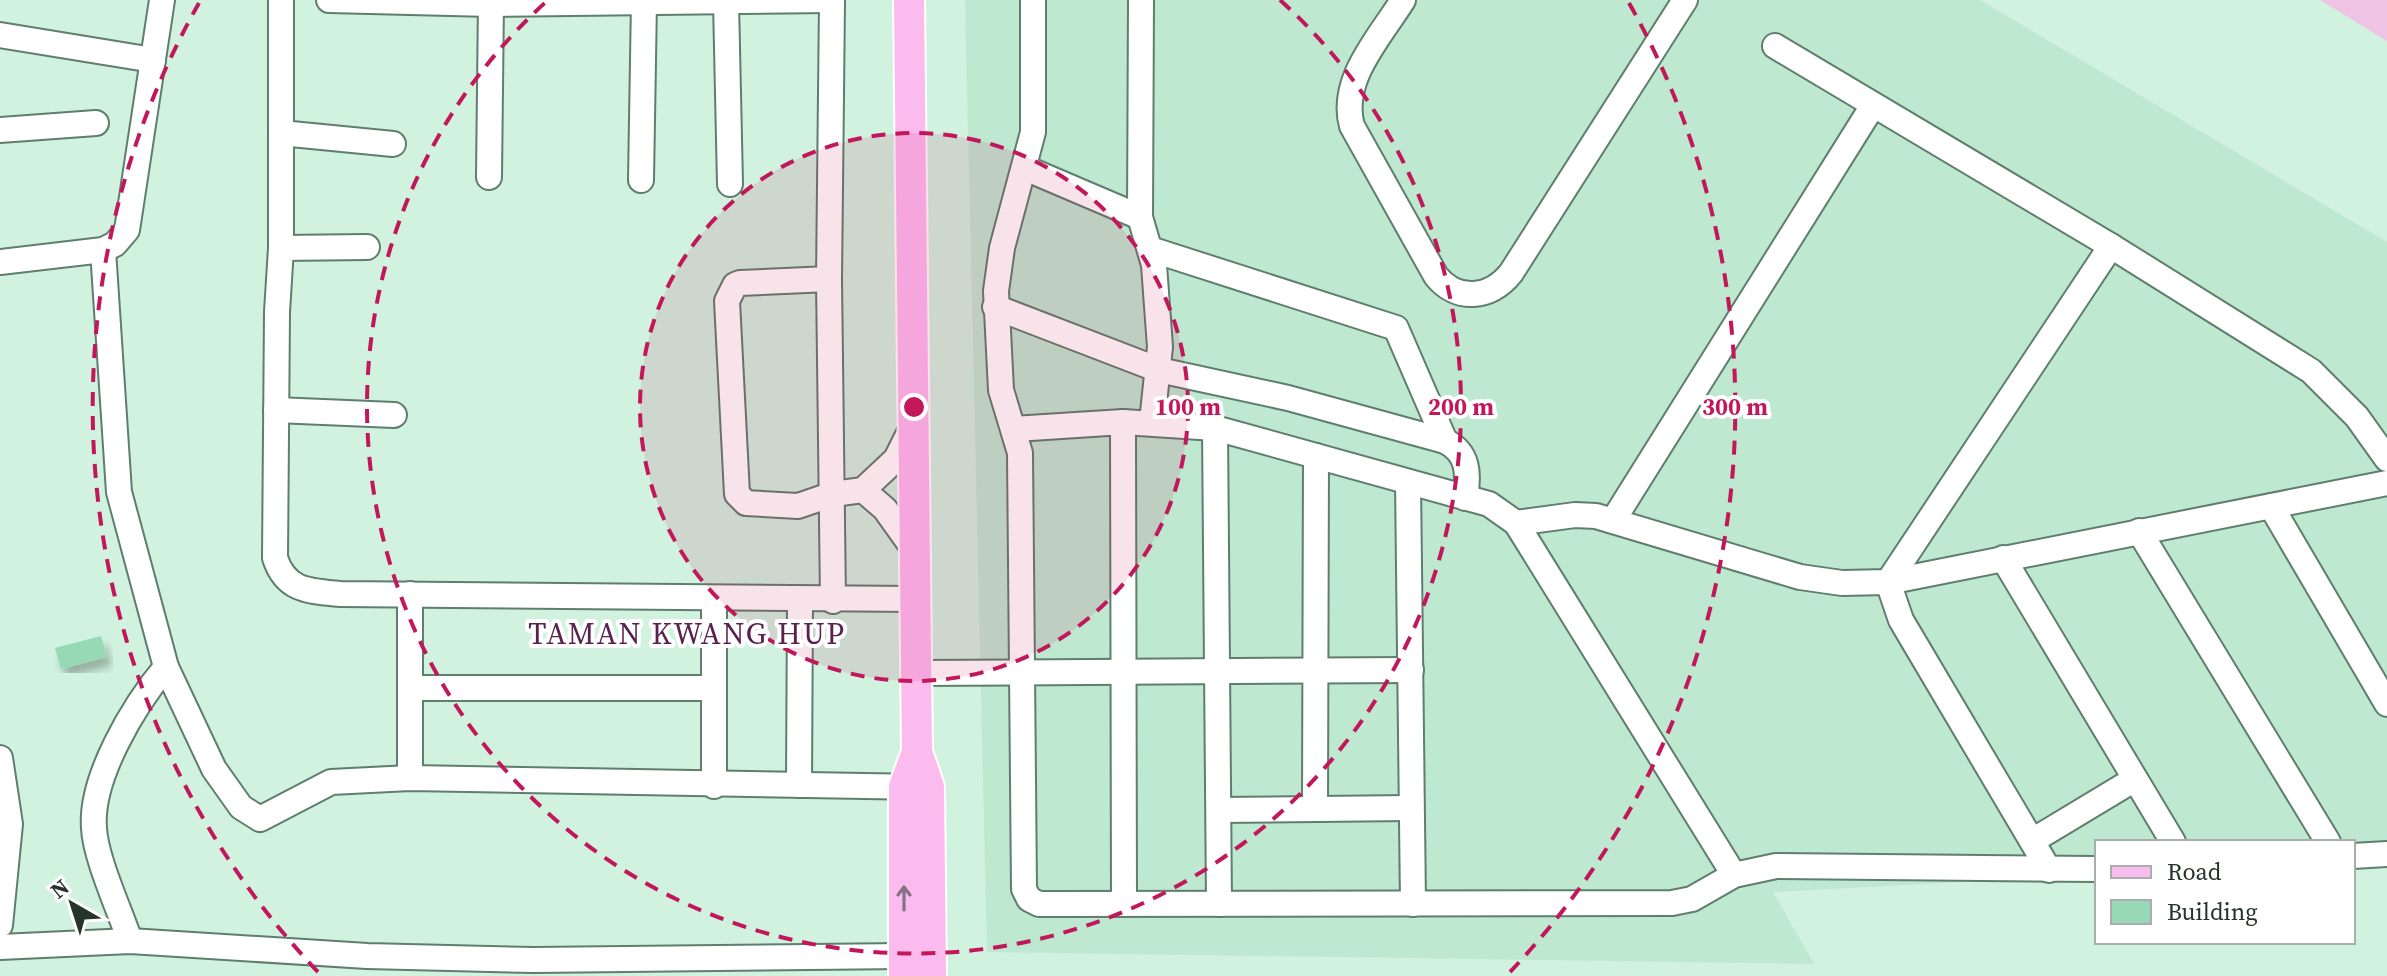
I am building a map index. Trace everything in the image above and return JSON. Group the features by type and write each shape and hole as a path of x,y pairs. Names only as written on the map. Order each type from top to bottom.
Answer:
{"main road":[{"path":"904,966 917,752 909,0"},
{"path":"916,787 931,976"}],"street":[{"path":"0,262 103,250 115,244 127,230 162,0"},
{"path":"281,0 281,248 275,558 280,574 291,585 305,590 410,594 833,601 915,599"},
{"path":"329,0 832,1 829,279 833,601"},
{"path":"1033,0 1033,132 999,260 995,307 1001,390 1020,453 1026,895 1039,904 1672,903 1692,899 1734,875 1776,866 2095,869"},
{"path":"1141,0 1140,217 1154,265 1159,370 1152,422"},
{"path":"1403,0 1350,87 1348,112 1352,126 1436,276 1451,291 1474,295 1495,287 1511,273 1685,0"},
{"path":"489,177 491,2"},
{"path":"641,180 644,2"},
{"path":"726,2 730,184"},
{"path":"0,35 153,60"},
{"path":"1775,46 1872,107 2111,246 2311,371 2357,417 2387,459"},
{"path":"1614,519 1872,107"},
{"path":"0,130 96,123"},
{"path":"281,133 393,144"},
{"path":"1025,168 1140,217"},
{"path":"1888,582 2111,246"},
{"path":"281,248 367,247"},
{"path":"1150,249 1396,328 1445,441"},
{"path":"103,250 119,492 166,667 214,769 241,807 260,819 331,782 410,778 714,786 916,787"},
{"path":"829,279 740,283 727,301 737,494 746,503 798,506 833,494 863,490 896,459 913,424"},
{"path":"995,307 1159,370 1288,398 1445,441 1460,452 1468,468 1465,498"},
{"path":"276,410 394,415"},
{"path":"1014,429 1123,422 1215,428 1489,504 1516,523 1734,875"},
{"path":"1123,422 1124,904"},
{"path":"1215,428 1219,904"},
{"path":"1315,809 1316,456"},
{"path":"1408,482 1413,904"},
{"path":"1516,523 1575,515 1614,519 1800,577 1842,583 1888,582 2387,483"},
{"path":"863,490 885,509 915,551"},
{"path":"2271,506 2387,704"},
{"path":"2139,531 2327,840"},
{"path":"2003,558 2172,840"},
{"path":"1888,582 1901,620 2049,870"},
{"path":"410,594 410,778"},
{"path":"714,599 714,786"},
{"path":"799,785 800,600"},
{"path":"130,941 94,832 94,803 103,774 145,692 166,667"},
{"path":"916,673 1411,670"},
{"path":"410,688 714,688"},
{"path":"0,758 10,824 0,925"},
{"path":"2032,841 2135,779"},
{"path":"1219,810 1411,808"},
{"path":"2355,856 2387,854"},
{"path":"0,947 130,941 367,956 904,966"}],"shaded area":[{"path":"965,0 1980,0 2387,242 2387,860 2355,861 2355,840 2095,840 2095,875 1773,892 1814,964 987,952"},
{"path":"2320,0 2387,0 2387,41"}],"building":[{"path":"101,636 107,657 61,669 55,648"}],"district":[{"name":"TAMAN KWANG HUP","path":"687,634"}]}
